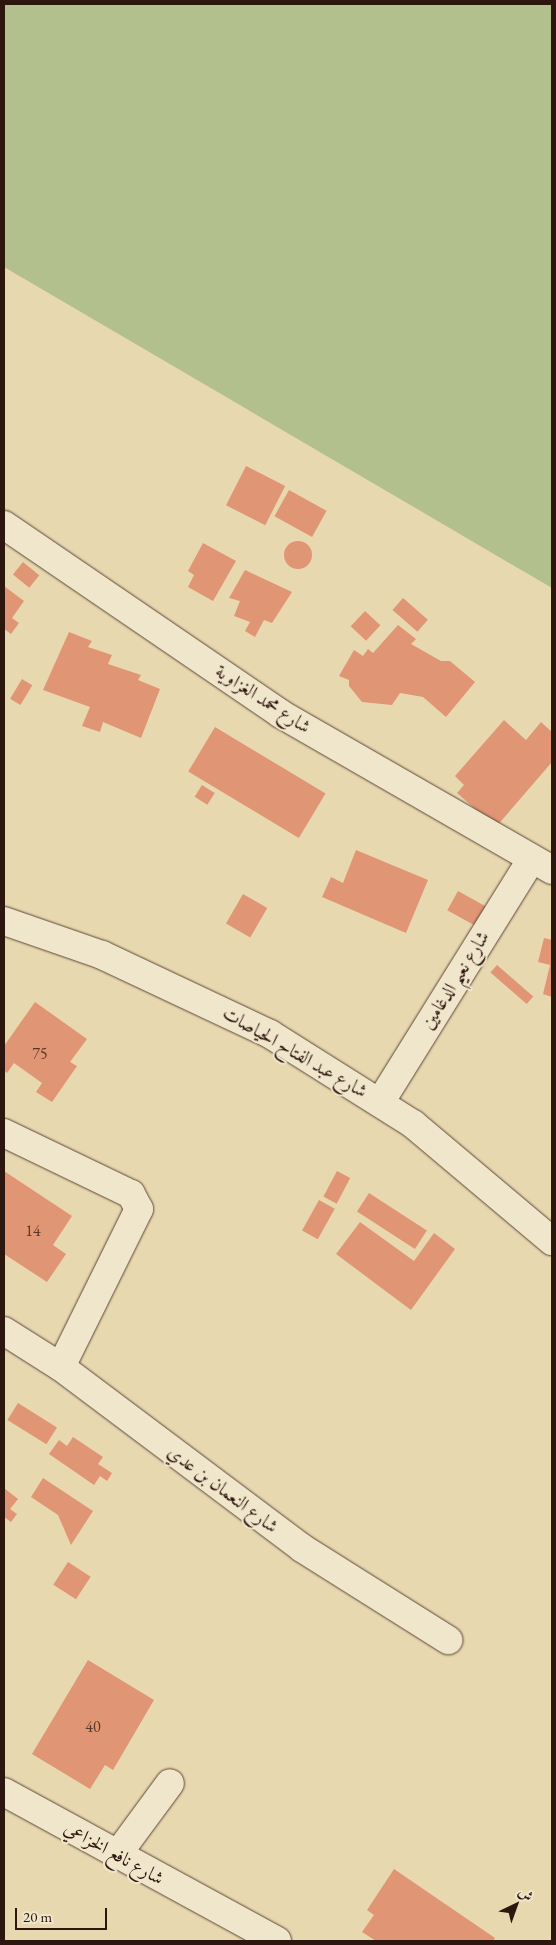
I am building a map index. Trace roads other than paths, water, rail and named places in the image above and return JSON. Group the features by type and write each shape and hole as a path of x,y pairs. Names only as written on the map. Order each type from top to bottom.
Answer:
{"street":[{"name":"شارع محمد الغزاوية","path":"4,525 282,714 542,865"},
{"name":"شارع نعيم الدغامين","path":"381,1101 542,865"},
{"name":"شارع عبد الفتاح الحياصات","path":"4,921 102,955 212,1004 381,1101 454,1156 552,1241"},
{"path":"4,1133 131,1194 139,1209 61,1367"},
{"name":"شارع النعمان بن عدي","path":"4,1331 61,1367 302,1548 448,1640"},
{"path":"117,1855 170,1783"},
{"name":"شارع نافع الخزاعي","path":"4,1792 277,1941"}]}
